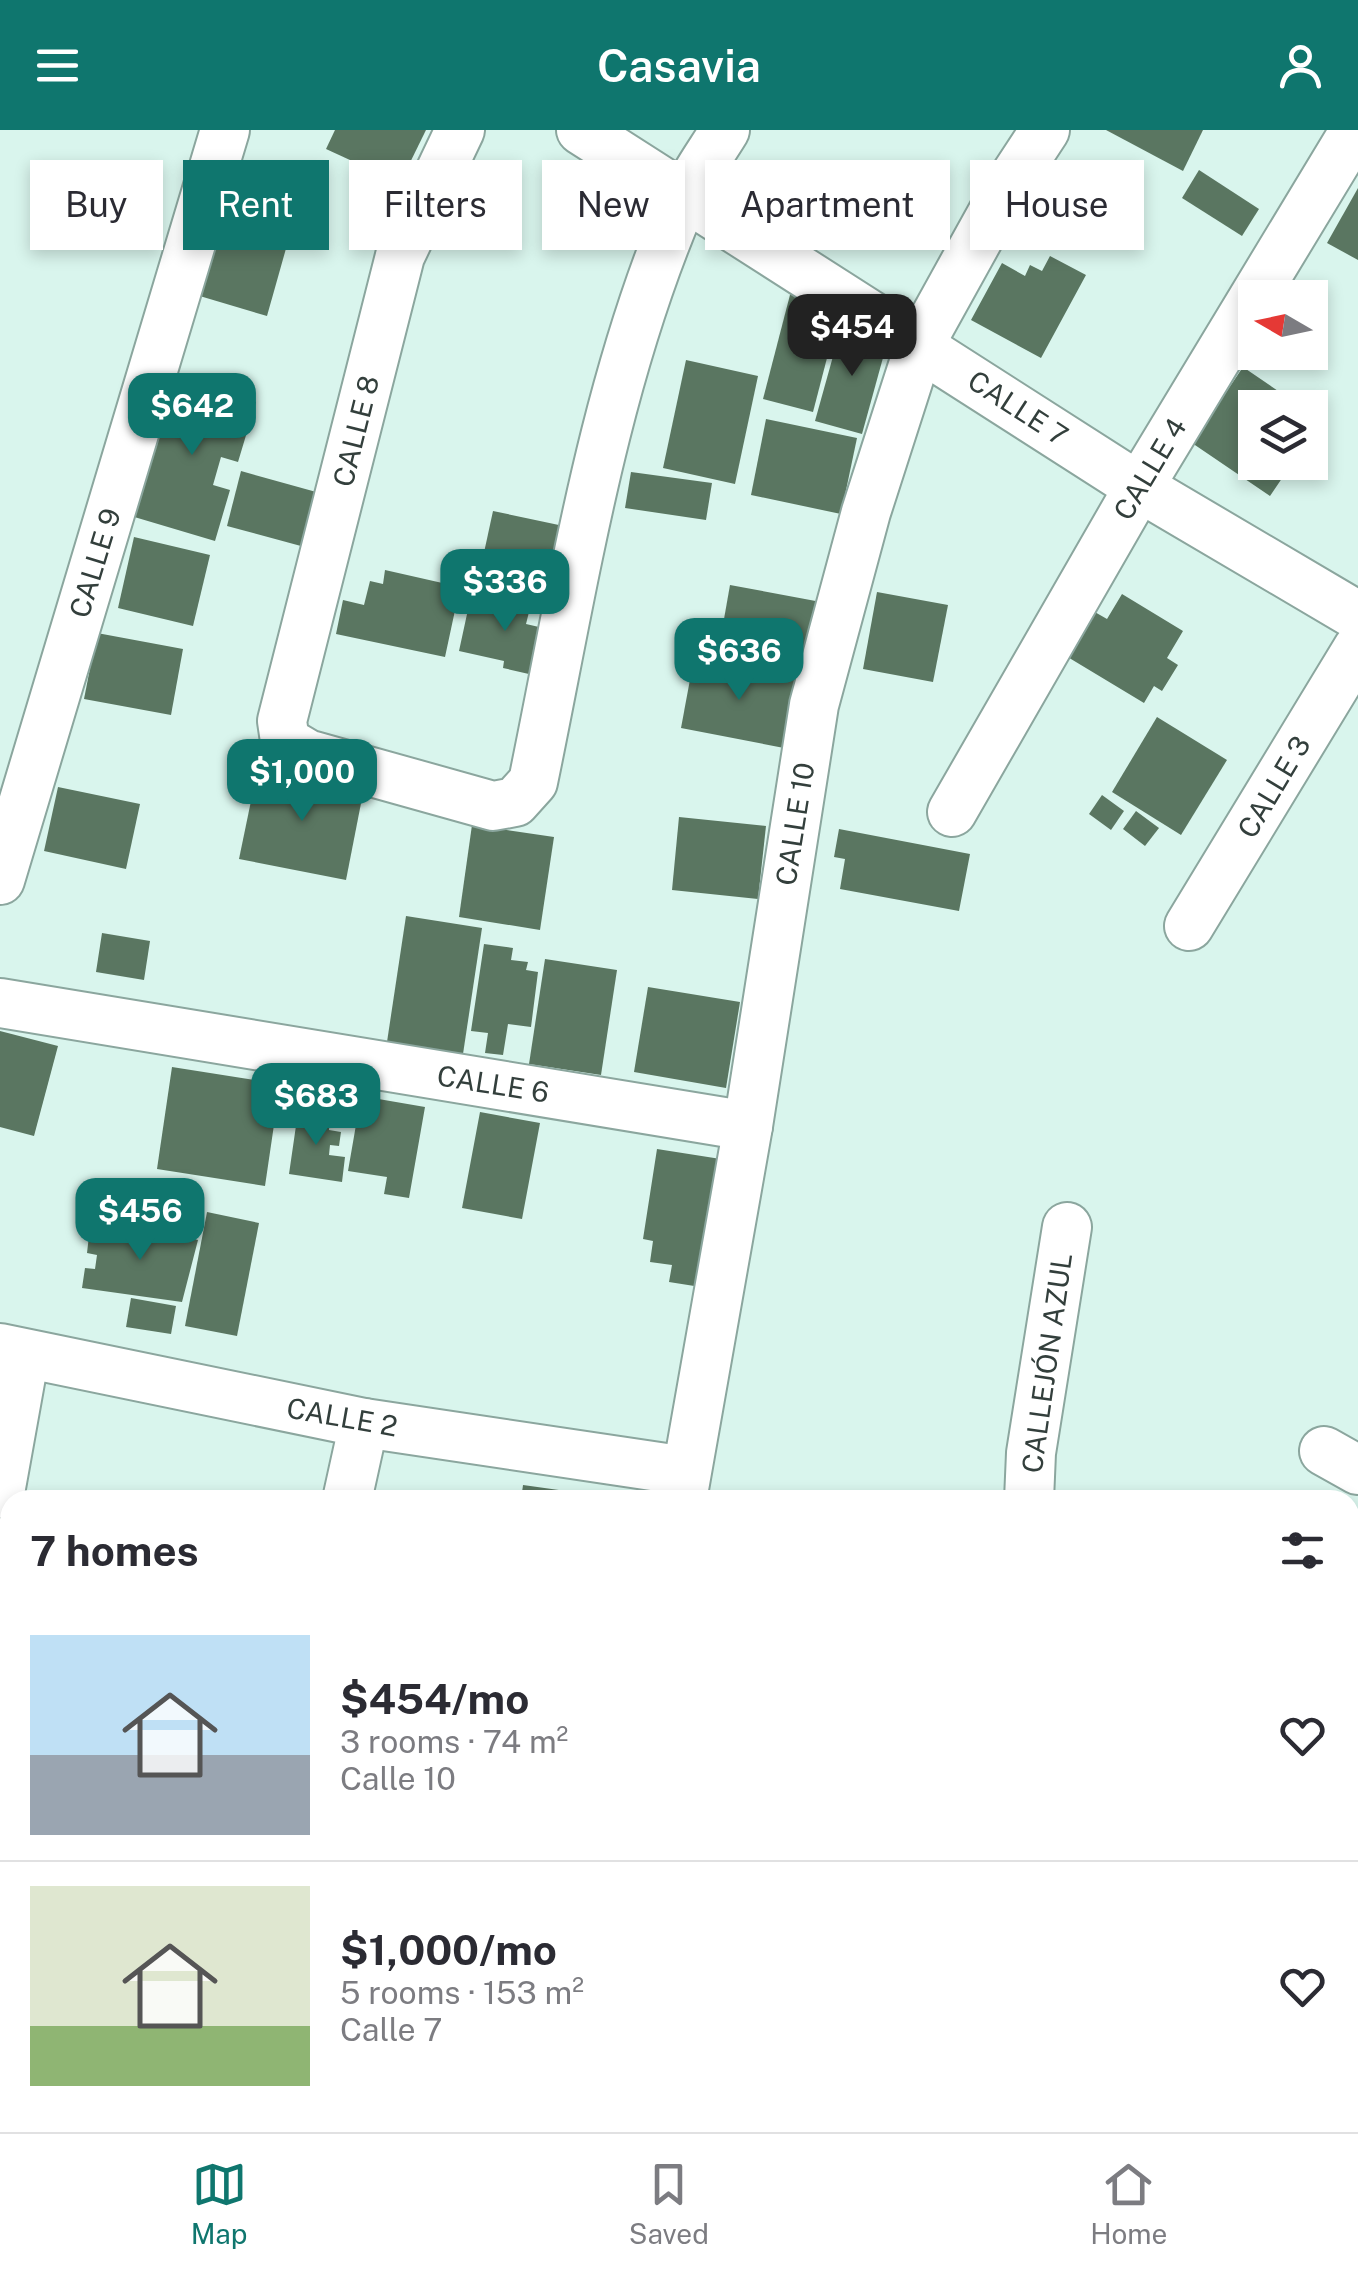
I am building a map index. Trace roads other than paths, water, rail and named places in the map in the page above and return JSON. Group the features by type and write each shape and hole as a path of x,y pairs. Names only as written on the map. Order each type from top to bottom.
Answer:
{"street":[{"name":"CALLE 9","path":"0,880 8,822 224,130"},
{"name":"CALLE 8","path":"460,130 400,256 282,721 285,741 307,754 493,806 515,802 533,782 591,499 646,300 665,250"},
{"name":"CALLE 7","path":"581,130 626,160"},
{"path":"685,196 725,130"},
{"name":"CALLE 10","path":"684,1486 748,1126 814,705 866,512 920,344 1003,194 1045,130"},
{"name":"CALLE 4","path":"952,812 1139,487 1356,130"},
{"name":"CALLE 7","path":"685,199 920,344 1139,487 1358,616"},
{"name":"CALLE 3","path":"1190,926 1358,648"},
{"name":"CALLE 6","path":"0,1003 748,1126"},
{"name":"CALLEJÓN AZUL","path":"1029,1490 1031,1453 1067,1227"},
{"path":"0,1490 12,1351"},
{"name":"CALLE 2","path":"12,1351 684,1486"},
{"path":"349,1490 364,1423"}]}
